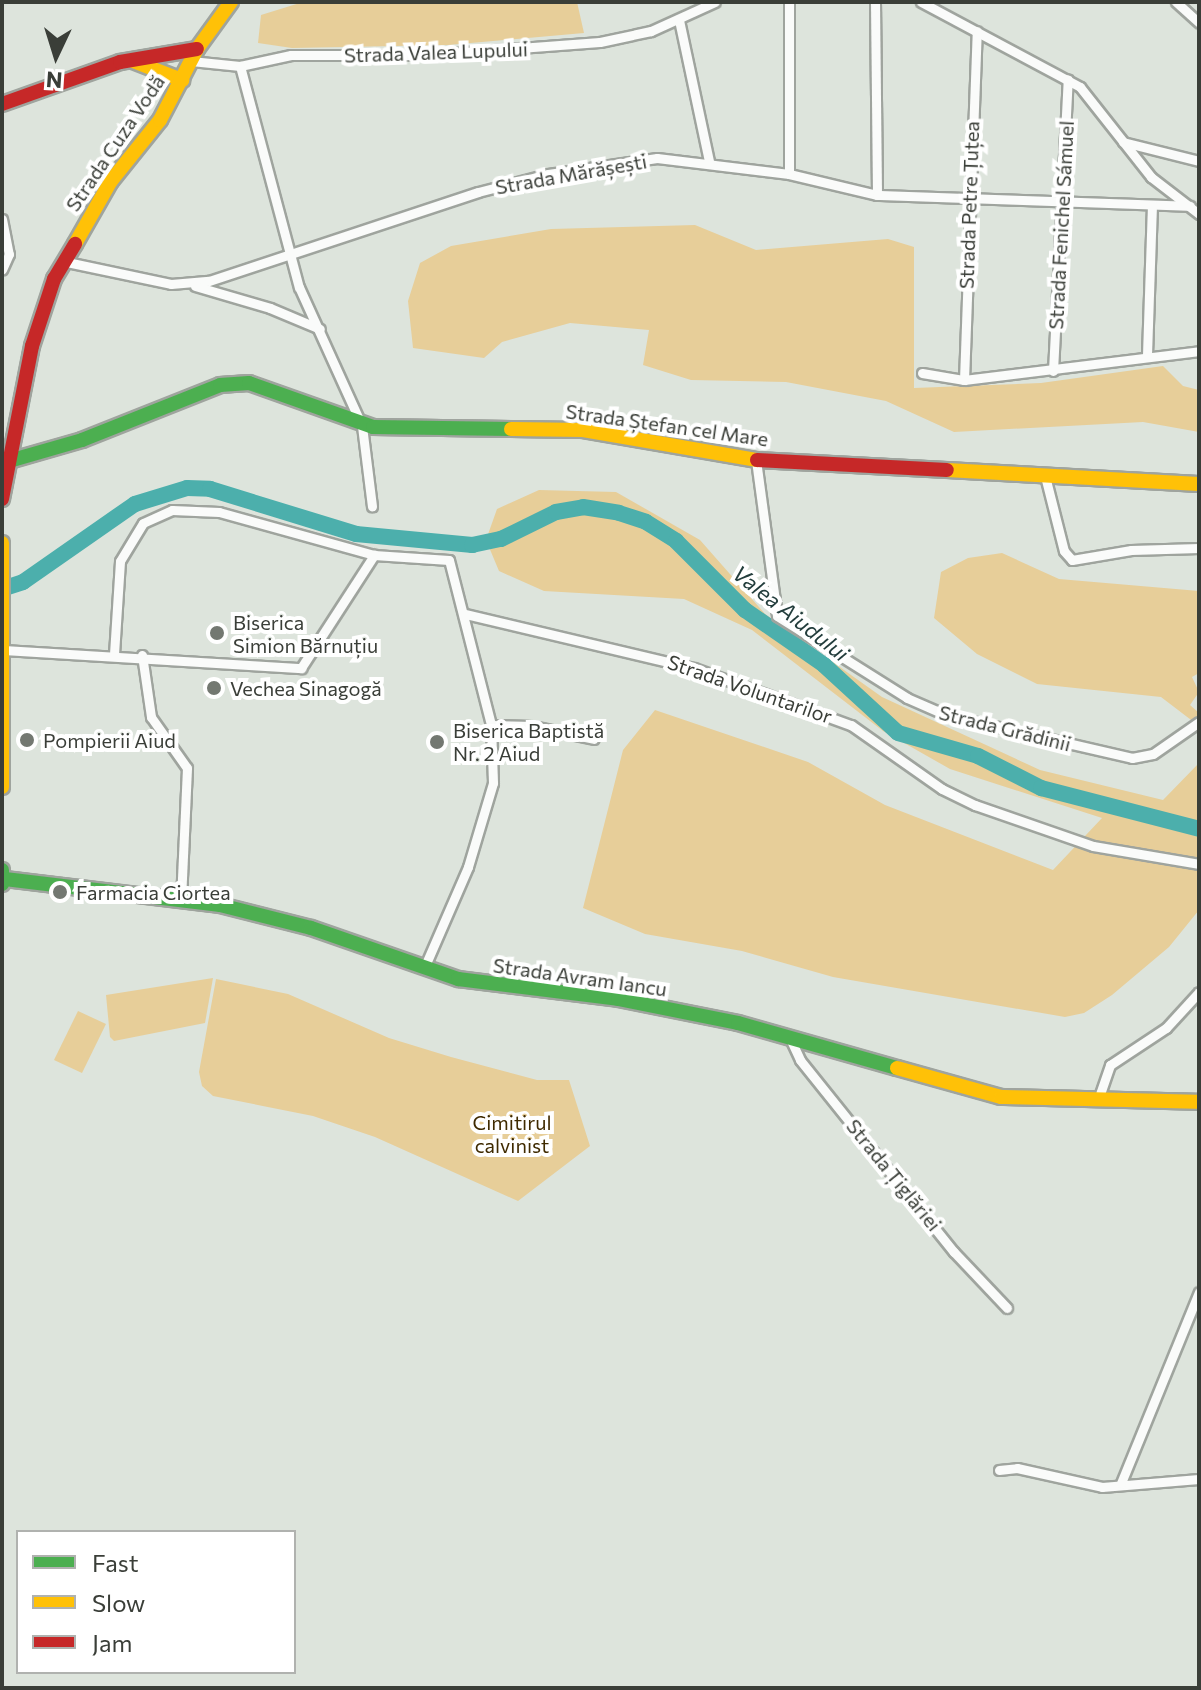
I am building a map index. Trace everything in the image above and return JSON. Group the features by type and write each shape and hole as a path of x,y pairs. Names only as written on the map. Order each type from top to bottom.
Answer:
{"main road":[{"name":"Strada Cuza Vodă","path":"2,499 5,462 36,330 62,261 231,2"},
{"path":"2,104 132,60 194,55"},
{"path":"132,60 182,80"},
{"name":"Strada Ștefan cel Mare","path":"5,462 82,440 233,383 266,386 362,426 583,430 756,460 1199,484"},
{"path":"2,543 2,787"},
{"name":"Strada Avram Iancu","path":"3,878 181,899 311,928 424,968 503,988 618,999 789,1036 1001,1097 1032,1101 1099,1097 1199,1102"}],"street":[{"name":"Strada Valea Lupului","path":"194,55 240,66 291,55 525,50 624,38 679,20 715,2"},
{"path":"789,2 789,174"},
{"path":"875,2 877,195"},
{"path":"921,2 1068,79 1088,93 1151,177 1199,214"},
{"path":"1176,2 1199,23"},
{"path":"679,20 709,161"},
{"name":"Strada Petre Țuțea","path":"964,380 968,198 977,31"},
{"path":"240,66 247,107 291,257 362,426 372,506"},
{"name":"Strada Fenichel Sámuel","path":"1053,371 1068,79"},
{"path":"1123,142 1199,161"},
{"name":"Strada Mărășești","path":"62,261 189,285 291,257 478,192 548,174 657,158 709,161 789,174 877,195 1190,206"},
{"path":"1147,355 1152,205"},
{"path":"2,219 9,254 2,270"},
{"path":"189,285 270,308 320,329"},
{"path":"922,373 964,380 1199,351"},
{"name":"Strada Grădinii","path":"756,460 777,616 907,698 946,715 1132,758 1153,754 1199,722"},
{"path":"1045,476 1064,551 1072,560 1131,550 1199,548"},
{"path":"114,654 120,561 133,534 156,515 172,510 219,512 374,555 449,560 453,565 491,725 493,771 486,815 424,968"},
{"path":"4,650 142,655 301,668 374,555"},
{"name":"Strada Voluntarilor","path":"465,614 694,668 851,725 911,770 975,805 1093,846 1199,864"},
{"path":"142,655 151,717 187,768 181,899"},
{"path":"491,725 532,726 594,739"},
{"path":"1099,1097 1110,1065 1166,1028 1199,992"},
{"name":"Strada Țiglăriei","path":"789,1036 800,1060 954,1252 1007,1308"},
{"path":"1121,1483 1199,1292"},
{"path":"999,1470 1017,1468 1102,1487 1121,1483 1199,1479"}],"green space":[{"path":"303,2 577,2 584,33 448,45 292,48 258,43 261,15"},
{"path":"695,225 756,250 888,239 914,247 914,388 1041,383 1163,366 1183,386 1199,390 1199,432 1143,422 954,432 886,401 786,382 691,380 643,365 649,330 570,323 502,342 484,358 413,348 408,301 420,263 451,246 551,229"},
{"path":"539,490 616,492 700,540 765,614 882,697 1040,770 1163,800 1199,763 1199,910 1169,947 1112,995 1084,1013 1065,1017 833,977 742,951 645,934 583,908 623,750 655,710 808,762 885,805 1053,870 1102,818 950,769 883,731 752,630 684,599 544,591 499,571 486,540 497,509"},
{"path":"1002,553 1059,579 1199,591 1199,673 1192,677 1199,692 1190,705 1199,713 1199,726 1161,697 1037,684 977,654 934,618 941,572 968,558"},
{"path":"213,978 205,1023 114,1041 110,1037 106,995"},
{"name":"Cimitirul calvinist","path":"216,979 288,994 389,1038 451,1057 537,1080 569,1080 590,1146 518,1201 375,1137 313,1116 213,1096 202,1086 199,1072"},
{"path":"78,1011 106,1024 82,1073 54,1060"}],"waterway":[{"name":"Valea Aiudului","path":"2,589 23,582 135,504 187,488 210,489 356,534 472,545 501,539 556,512 583,507 619,513 646,522 676,541 745,610 824,665 898,733 978,756 1041,788 1199,829"}],"traffic: fast":[{"path":"2,463 82,440 220,385 249,383 373,427 511,429"},
{"path":"2,870 2,884"},
{"path":"5,879 220,905 311,928 458,979 618,999 738,1023 897,1068"}],"traffic: slow":[{"path":"75,244 111,181 160,120 197,49 231,2"},
{"path":"133,61 182,80"},
{"path":"511,429 583,430 757,460"},
{"path":"947,470 1199,484"},
{"path":"2,543 2,787"},
{"path":"897,1068 1001,1097 1199,1102"}],"traffic: jam":[{"path":"2,104 120,62 197,49"},
{"path":"2,499 32,346 54,279 75,244"},
{"path":"757,460 947,470"}],"place":[{"name":"Biserica Simion Bărnuțiu","path":"217,633"},
{"name":"Vechea Sinagogă","path":"214,688"},
{"name":"Pompierii Aiud","path":"27,740"},
{"name":"Biserica Baptistă Nr. 2 Aiud","path":"437,742"},
{"name":"Farmacia Ciortea","path":"60,892"}]}
